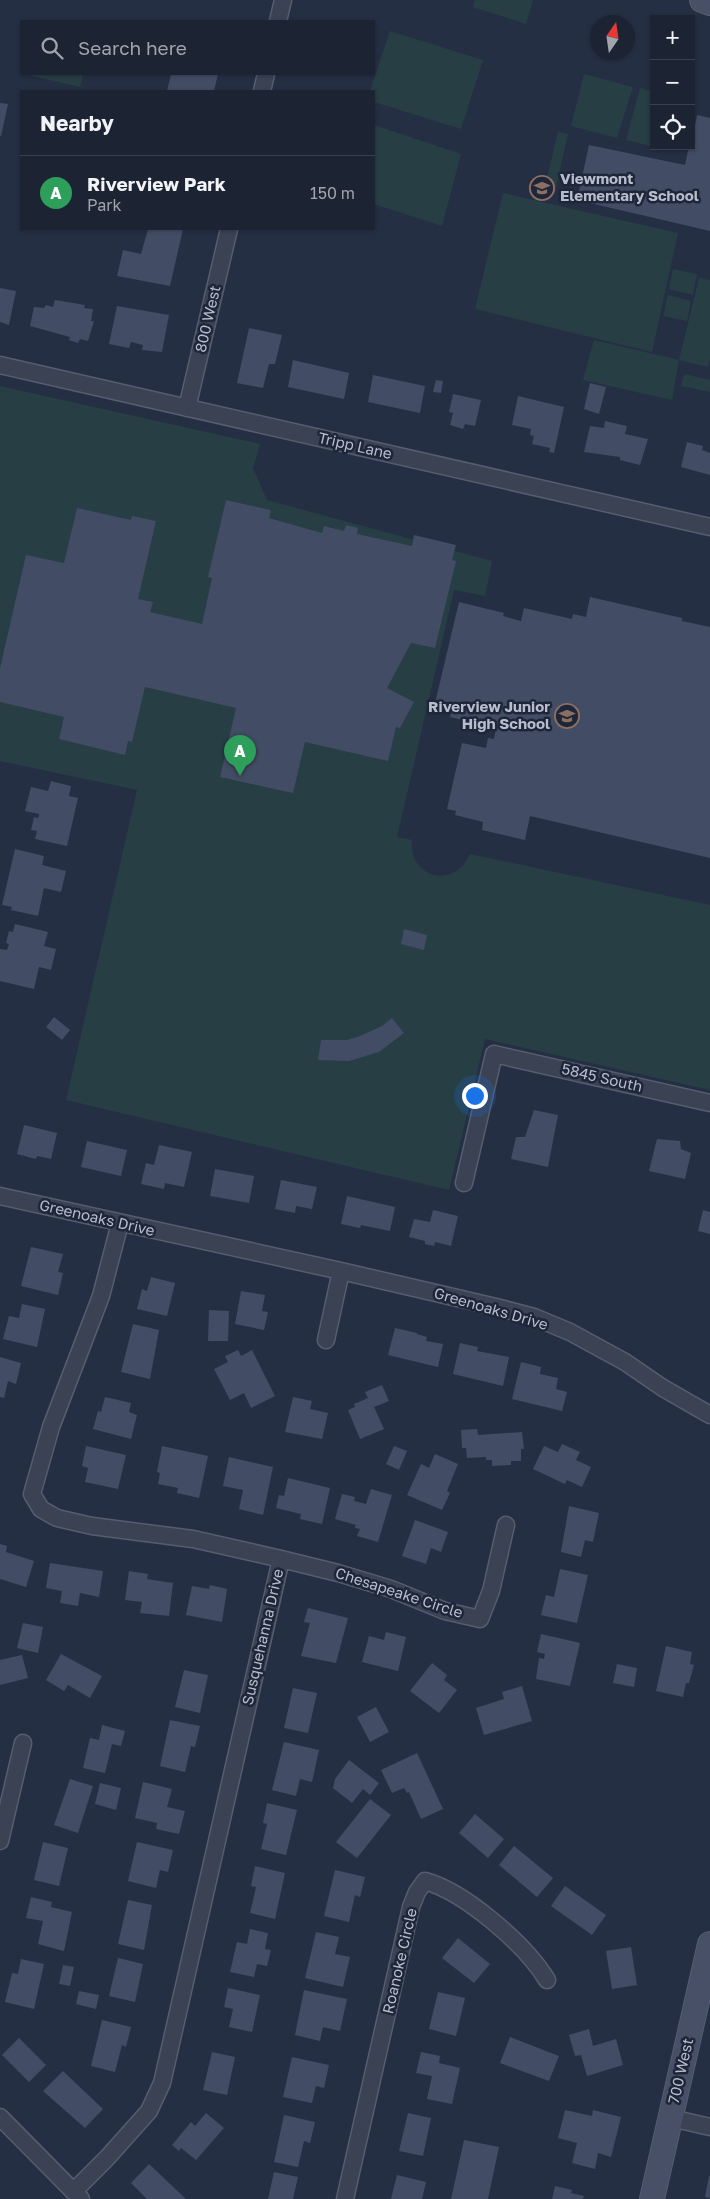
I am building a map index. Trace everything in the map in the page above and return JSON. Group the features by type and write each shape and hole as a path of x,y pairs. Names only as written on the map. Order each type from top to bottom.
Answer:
{"main road":[{"path":"702,0 710,3"},
{"name":"700 West","path":"652,2199 710,1944"}],"street":[{"path":"278,20 283,0"},
{"path":"262,90 266,75"},
{"name":"800 West","path":"187,408 229,230"},
{"name":"Tripp Lane","path":"0,365 710,527"},
{"name":"5845 South","path":"464,1184 494,1054 710,1103"},
{"name":"Greenoaks Drive","path":"0,1196 341,1271 534,1317 570,1332 625,1362 663,1388 710,1415"},
{"name":"Susquehanna Drive","path":"78,2195 107,2158 149,2111 162,2083 281,1559 193,1539 92,1526 57,1518 41,1509 32,1494 51,1427 101,1296 120,1223"},
{"path":"326,1340 341,1271"},
{"name":"Chesapeake Circle","path":"281,1559 391,1589 445,1610 480,1619 492,1591 506,1525"},
{"path":"0,1841 23,1743"},
{"name":"Roanoke Circle","path":"345,2199 411,1907 417,1892 425,1881 441,1885 455,1892 523,1948 537,1964 547,1980"},
{"path":"0,2117 78,2195"},
{"path":"671,2118 710,2127"}],"shaded area":[{"path":"475,0 533,0 526,24 473,7"},
{"path":"390,31 483,60 461,129 375,102 375,90 370,90"},
{"path":"584,74 633,87 617,138 571,126"},
{"path":"28,75 83,75 80,87"},
{"path":"640,88 650,91 650,146 626,140"},
{"path":"375,125 461,154 442,226 375,204"},
{"path":"558,132 568,134 555,192 544,190"},
{"path":"503,193 678,233 652,352 475,309"},
{"path":"673,269 697,274 693,295 669,289"},
{"path":"699,278 710,280 710,359 708,367 679,360"},
{"path":"668,295 691,301 687,321 663,316"},
{"path":"594,340 679,360 672,400 583,380"},
{"path":"684,374 710,380 710,392 681,386"},
{"path":"0,386 260,444 253,468 267,500 492,561 485,596 454,590 397,837 412,840 413,853 417,863 425,871 434,875 454,872 463,865 470,854 710,905 710,1090 485,1039 449,1190 66,1100 137,790 0,761"}],"building":[{"path":"171,75 218,75 214,90 167,90"},
{"path":"0,103 8,104 1,136 0,136"},
{"path":"697,115 710,118 710,231 577,200 589,145 685,165 688,150 695,150"},
{"path":"148,230 183,230 170,286 117,276 123,250 141,254"},
{"path":"0,288 16,291 9,325 0,322"},
{"path":"55,300 85,305 84,308 93,309 91,321 94,321 88,341 80,339 78,343 69,340 70,337 30,326 34,307 44,308 46,305 53,307"},
{"path":"117,306 169,315 162,352 142,350 143,345 131,342 129,348 109,344"},
{"path":"249,328 282,335 275,364 269,364 263,388 237,383"},
{"path":"293,360 349,373 344,399 288,387"},
{"path":"373,375 425,386 420,413 368,402"},
{"path":"436,380 443,381 441,393 433,392"},
{"path":"590,383 606,387 599,414 584,409"},
{"path":"453,394 481,400 475,426 465,424 463,429 450,425 453,413 449,412"},
{"path":"518,396 564,407 554,453 549,452 550,448 532,444 534,436 530,435 531,429 512,425"},
{"path":"605,421 627,426 625,434 648,439 640,465 620,460 620,457 584,452 590,426 604,428"},
{"path":"687,442 703,446 702,450 710,453 710,475 681,467"},
{"path":"226,500 271,510 269,518 322,533 324,526 344,531 346,525 358,528 357,534 412,546 414,535 456,545 452,560 456,561 435,648 411,643 387,688 414,702 400,728 396,727 388,761 305,742 293,793 220,777 236,708 145,687 132,742 128,741 125,755 59,739 64,717 0,702 0,668 26,555 64,563 77,508 131,520 132,516 156,521 138,599 153,602 150,612 202,624 212,578 208,577"},
{"path":"590,597 682,618 682,621 710,627 710,858 530,816 525,840 482,830 483,822 455,815 456,811 447,809 462,743 486,748 488,738 494,739 496,728 450,717 453,707 435,703 459,602 504,613 503,616 521,621 524,608 572,619 573,614 586,617"},
{"path":"51,781 71,786 69,796 78,798 67,846 35,839 37,831 31,830 34,817 38,818 39,814 25,811 31,787 48,791"},
{"path":"15,849 44,856 42,865 66,871 61,892 44,888 38,916 11,910 12,907 2,905"},
{"path":"15,924 48,932 44,946 56,949 51,970 39,967 34,989 0,981 0,949 7,950 9,944 6,943 9,931 13,932"},
{"path":"404,929 427,935 424,950 401,944"},
{"path":"54,1017 70,1030 62,1040 46,1027"},
{"path":"392,1018 404,1033 379,1052 349,1061 318,1060 321,1040 347,1040 360,1036 382,1026"},
{"path":"534,1110 558,1115 548,1167 511,1159 516,1137 525,1137"},
{"path":"24,1125 57,1133 51,1159 37,1156 36,1159 17,1154"},
{"path":"657,1139 680,1141 681,1149 691,1153 685,1179 649,1171"},
{"path":"87,1141 127,1150 121,1176 81,1167"},
{"path":"159,1145 192,1152 184,1187 165,1183 164,1189 141,1184 146,1163 154,1165"},
{"path":"215,1169 254,1176 249,1203 210,1196"},
{"path":"281,1180 317,1187 312,1209 296,1206 295,1213 275,1209"},
{"path":"347,1196 395,1207 390,1231 361,1225 360,1228 341,1224"},
{"path":"433,1210 458,1216 451,1246 435,1242 434,1246 425,1244 425,1241 409,1237 414,1219 430,1222"},
{"path":"703,1210 710,1212 710,1234 698,1231"},
{"path":"31,1247 63,1254 58,1272 63,1273 58,1295 21,1286"},
{"path":"151,1277 175,1283 167,1316 137,1309 142,1289 147,1291"},
{"path":"241,1291 265,1295 262,1311 268,1312 264,1330 235,1324"},
{"path":"22,1304 45,1309 37,1347 3,1339 9,1316 19,1318"},
{"path":"209,1310 229,1311 228,1341 208,1341"},
{"path":"133,1324 159,1330 150,1379 121,1372"},
{"path":"395,1328 427,1337 426,1341 443,1344 438,1367 388,1355"},
{"path":"460,1343 478,1347 477,1351 509,1357 503,1386 453,1374"},
{"path":"238,1350 241,1356 252,1350 275,1396 251,1408 244,1393 230,1400 214,1369 228,1362 225,1356"},
{"path":"0,1357 21,1363 16,1384 8,1381 4,1398 0,1397"},
{"path":"521,1362 541,1367 540,1374 558,1378 556,1389 567,1392 562,1411 512,1399"},
{"path":"382,1385 389,1401 374,1407 384,1429 360,1439 348,1410 355,1407 354,1404 368,1398 365,1392"},
{"path":"105,1397 131,1403 129,1412 137,1415 131,1439 93,1429 98,1411 101,1412"},
{"path":"293,1397 312,1401 310,1409 328,1413 322,1439 285,1432"},
{"path":"477,1429 478,1435 522,1432 524,1449 521,1449 521,1461 511,1461 511,1465 492,1466 492,1460 486,1460 486,1457 467,1458 466,1448 462,1448 461,1430"},
{"path":"562,1444 580,1452 576,1460 591,1467 582,1487 567,1480 565,1484 533,1469 544,1446 558,1452"},
{"path":"86,1446 126,1455 118,1489 85,1482 88,1468 82,1466"},
{"path":"162,1446 208,1456 199,1498 177,1493 178,1488 158,1484 160,1473 157,1472"},
{"path":"394,1446 407,1451 399,1470 386,1464"},
{"path":"435,1454 458,1464 447,1491 450,1493 442,1510 407,1495 421,1464 429,1468"},
{"path":"229,1457 273,1467 263,1515 239,1509 243,1490 223,1486"},
{"path":"288,1478 330,1488 322,1524 300,1519 301,1514 276,1508 279,1495 284,1496"},
{"path":"371,1489 392,1495 378,1542 357,1536 360,1529 355,1528 356,1525 335,1519 342,1494 355,1497 354,1501 366,1504"},
{"path":"569,1506 599,1513 593,1542 585,1540 581,1557 561,1552"},
{"path":"415,1520 448,1532 441,1552 431,1548 426,1564 402,1556"},
{"path":"0,1544 7,1546 6,1552 34,1561 26,1587 0,1579"},
{"path":"50,1563 103,1571 99,1597 80,1593 78,1606 60,1603 62,1591 46,1588"},
{"path":"560,1569 588,1575 577,1623 541,1615 546,1595 554,1597"},
{"path":"129,1571 148,1574 147,1579 173,1583 169,1616 140,1613 142,1602 125,1600"},
{"path":"210,1585 227,1589 222,1622 186,1615 192,1586 209,1589"},
{"path":"308,1608 348,1618 336,1663 301,1656 310,1623 304,1622"},
{"path":"23,1623 43,1627 38,1653 17,1648"},
{"path":"386,1632 406,1637 398,1671 362,1662 369,1636 384,1640"},
{"path":"541,1634 580,1643 570,1686 536,1679 539,1658 544,1659 545,1654 537,1652"},
{"path":"666,1646 692,1652 690,1664 694,1665 689,1683 686,1683 683,1697 656,1691"},
{"path":"61,1654 102,1676 90,1698 68,1685 64,1691 46,1680"},
{"path":"22,1655 28,1678 0,1685 0,1660"},
{"path":"432,1663 447,1675 444,1680 457,1690 439,1713 410,1691"},
{"path":"617,1664 637,1668 634,1687 613,1683"},
{"path":"184,1670 208,1675 200,1713 175,1707"},
{"path":"522,1686 532,1721 484,1735 476,1708 504,1699 502,1692"},
{"path":"293,1688 317,1693 308,1733 284,1728"},
{"path":"376,1707 389,1732 370,1742 357,1717"},
{"path":"170,1720 200,1726 195,1747 191,1746 185,1772 160,1766"},
{"path":"102,1725 125,1731 121,1746 112,1744 105,1773 83,1768 90,1738 99,1740"},
{"path":"284,1742 319,1750 312,1782 300,1779 296,1796 272,1790"},
{"path":"417,1753 443,1809 421,1819 409,1792 407,1793 404,1788 392,1793 381,1770"},
{"path":"349,1760 379,1783 370,1795 363,1789 352,1803 333,1788 335,1779"},
{"path":"70,1779 93,1786 78,1833 54,1825"},
{"path":"143,1782 172,1789 167,1807 185,1811 179,1834 156,1829 157,1823 135,1818"},
{"path":"100,1783 121,1788 116,1810 95,1804"},
{"path":"370,1799 391,1815 357,1858 336,1842"},
{"path":"267,1803 297,1810 286,1855 261,1849 267,1824 263,1823"},
{"path":"475,1814 504,1839 488,1858 459,1833"},
{"path":"43,1842 68,1848 59,1886 34,1880"},
{"path":"137,1842 173,1850 168,1872 160,1870 156,1888 128,1881"},
{"path":"514,1846 553,1878 537,1897 499,1865"},
{"path":"255,1866 285,1873 275,1919 250,1913 256,1887 251,1886"},
{"path":"335,1870 365,1877 360,1897 355,1895 349,1922 324,1916"},
{"path":"565,1886 606,1915 592,1935 551,1906"},
{"path":"31,1897 52,1902 51,1907 72,1912 64,1951 38,1944 43,1921 26,1918"},
{"path":"128,1900 152,1905 144,1950 118,1944"},
{"path":"250,1929 268,1933 265,1949 271,1950 267,1966 257,1964 254,1977 230,1972 237,1942 247,1944"},
{"path":"316,1932 339,1937 335,1954 350,1957 343,1987 305,1978"},
{"path":"458,1938 490,1964 474,1983 442,1958"},
{"path":"631,1947 637,1985 612,1989 606,1951"},
{"path":"118,1958 143,1964 135,2002 109,1996"},
{"path":"21,1959 44,1964 34,2009 5,2002 12,1973 18,1974"},
{"path":"63,1965 74,1967 70,1986 59,1984"},
{"path":"228,1988 260,1995 252,2032 229,2027 233,2009 224,2007"},
{"path":"304,1990 347,1999 340,2031 323,2027 320,2041 295,2035"},
{"path":"79,1991 99,1995 96,2009 76,2004"},
{"path":"438,1992 465,1998 456,2036 429,2029"},
{"path":"102,2020 131,2027 126,2047 122,2045 115,2072 91,2066"},
{"path":"589,2029 593,2046 616,2039 623,2065 587,2076 581,2055 575,2056 569,2035"},
{"path":"510,2037 559,2056 549,2081 500,2063"},
{"path":"19,2038 46,2065 29,2082 2,2055"},
{"path":"212,2052 235,2057 227,2095 203,2090"},
{"path":"421,2052 440,2056 439,2063 460,2068 452,2104 427,2099 432,2076 416,2073"},
{"path":"292,2057 329,2065 324,2088 316,2086 312,2103 283,2097"},
{"path":"63,2071 103,2109 85,2128 43,2091"},
{"path":"565,2110 592,2116 593,2110 621,2117 611,2157 598,2153 595,2169 572,2163 577,2143 558,2138"},
{"path":"206,2113 224,2128 196,2160 181,2148 179,2151 172,2145 191,2122 195,2126"},
{"path":"408,2113 431,2118 423,2156 399,2151"},
{"path":"284,2115 315,2122 310,2143 304,2141 298,2167 274,2162"},
{"path":"464,2140 499,2147 488,2199 451,2199"},
{"path":"149,2164 186,2199 147,2199 131,2183"},
{"path":"274,2172 298,2177 293,2199 268,2199"},
{"path":"397,2175 426,2182 422,2199 391,2199"},
{"path":"710,2176 710,2198 705,2197"},
{"path":"555,2186 572,2190 571,2193 584,2196 583,2199 552,2199"}],"place":[{"name":"Viewmont Elementary School","path":"542,188"},
{"name":"Riverview Junior High School","path":"567,716"},
{"name":"Riverview Park","path":"240,776"}]}
